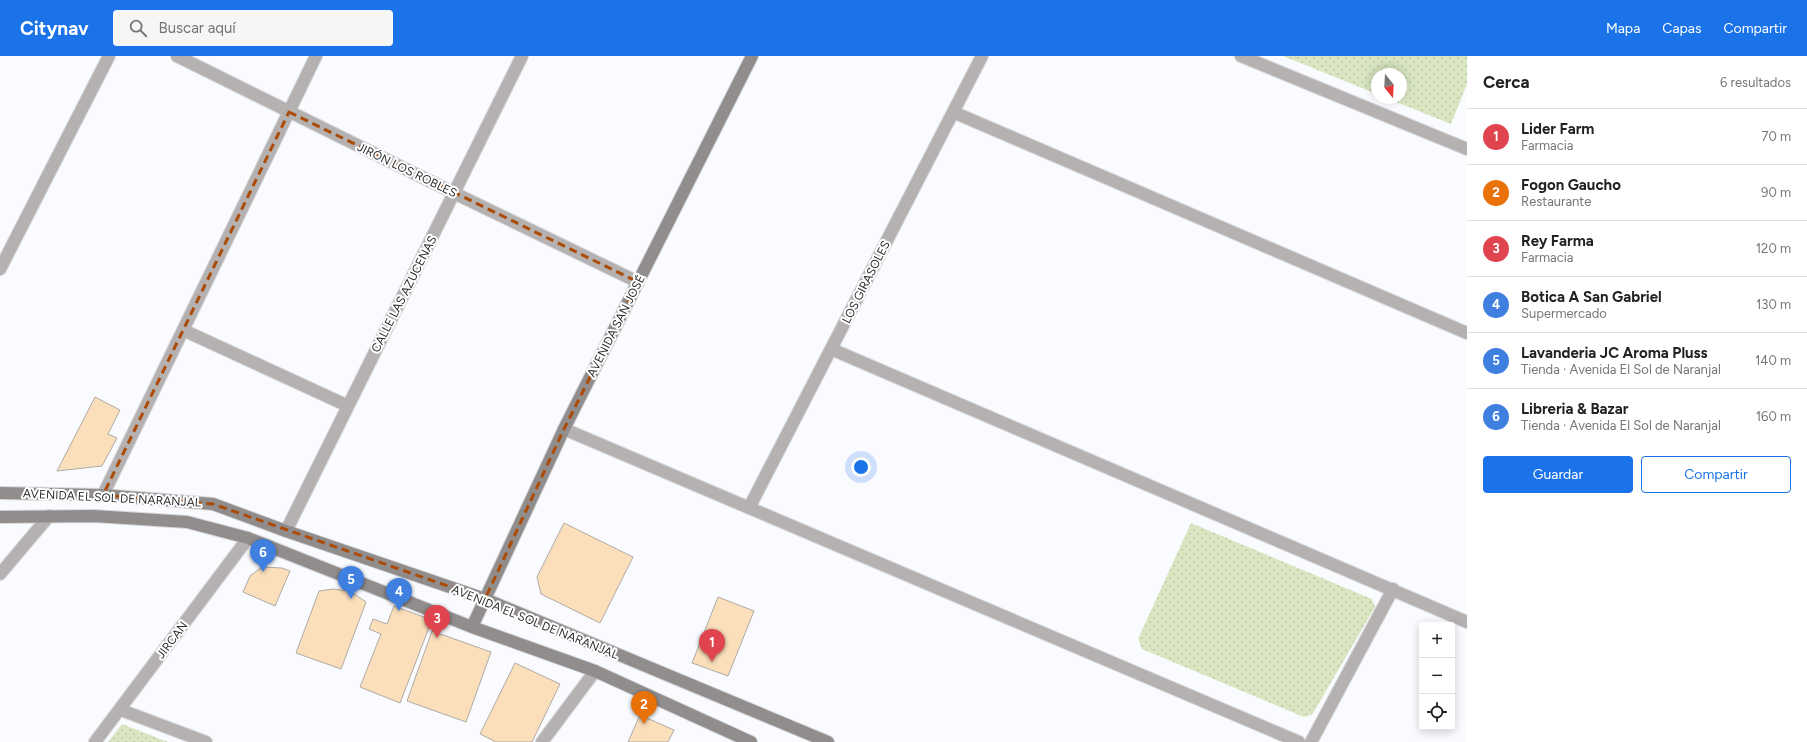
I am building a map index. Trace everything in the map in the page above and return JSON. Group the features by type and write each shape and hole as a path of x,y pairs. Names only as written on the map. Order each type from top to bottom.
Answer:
{"street":[{"path":"0,269 109,56"},
{"name":"JIRÓN LOS ROBLES","path":"177,56 638,282"},
{"path":"103,495 316,56"},
{"name":"CALLE LAS AZUCENAS","path":"286,531 522,56"},
{"name":"AVENIDA SAN JOSÉ","path":"472,627 564,429 752,56"},
{"name":"LOS GIRASOLES","path":"749,508 982,56"},
{"path":"1240,56 1467,149"},
{"path":"953,112 1467,333"},
{"path":"183,330 348,406"},
{"path":"831,349 1467,622"},
{"path":"564,429 1299,742"},
{"name":"AVENIDA EL SOL DE NARANJAL","path":"0,492 103,495 213,504 286,531 485,599 828,742"},
{"path":"0,574 49,516"},
{"name":"AVENIDA EL SOL DE NARANJAL","path":"0,517 94,516 187,522 248,538 472,627 595,671 751,742"},
{"name":"JIRCAN","path":"95,742 248,538"},
{"path":"1311,742 1393,590"},
{"path":"542,742 595,671"},
{"path":"120,710 206,742"}],"highlighted area":[{"path":"289,112 638,282 564,429 485,599 213,504 103,495"}],"green space":[{"path":"1283,56 1467,56 1467,84 1451,124 1401,104 1407,104 1407,68 1371,68 1371,92"},
{"path":"1191,523 1372,599 1375,607 1312,715 1304,717 1142,649 1138,639"},
{"path":"122,724 168,742 108,742"}],"building":[{"path":"95,397 120,410 108,434 117,438 102,466 57,471"},
{"path":"564,523 633,557 600,623 541,594 537,577"},
{"path":"262,567 282,568 290,571 275,606 243,592 250,576"},
{"path":"333,589 350,591 366,602 341,669 296,653 319,591"},
{"path":"718,597 754,611 728,676 692,663"},
{"path":"394,606 432,620 400,703 360,687 381,634 369,629 373,619 387,624"},
{"path":"432,631 491,652 466,722 407,701"},
{"path":"515,663 560,684 532,742 496,742 480,734"},
{"path":"640,715 674,730 668,742 628,742"}],"place":[{"name":"Libreria & Bazar","path":"263,572"},
{"name":"Lavanderia JC Aroma Pluss","path":"351,599"},
{"name":"Botica A San Gabriel","path":"399,611"},
{"name":"Rey Farma","path":"437,638"},
{"name":"Lider Farm","path":"712,662"},
{"name":"Fogon Gaucho","path":"644,724"}]}
